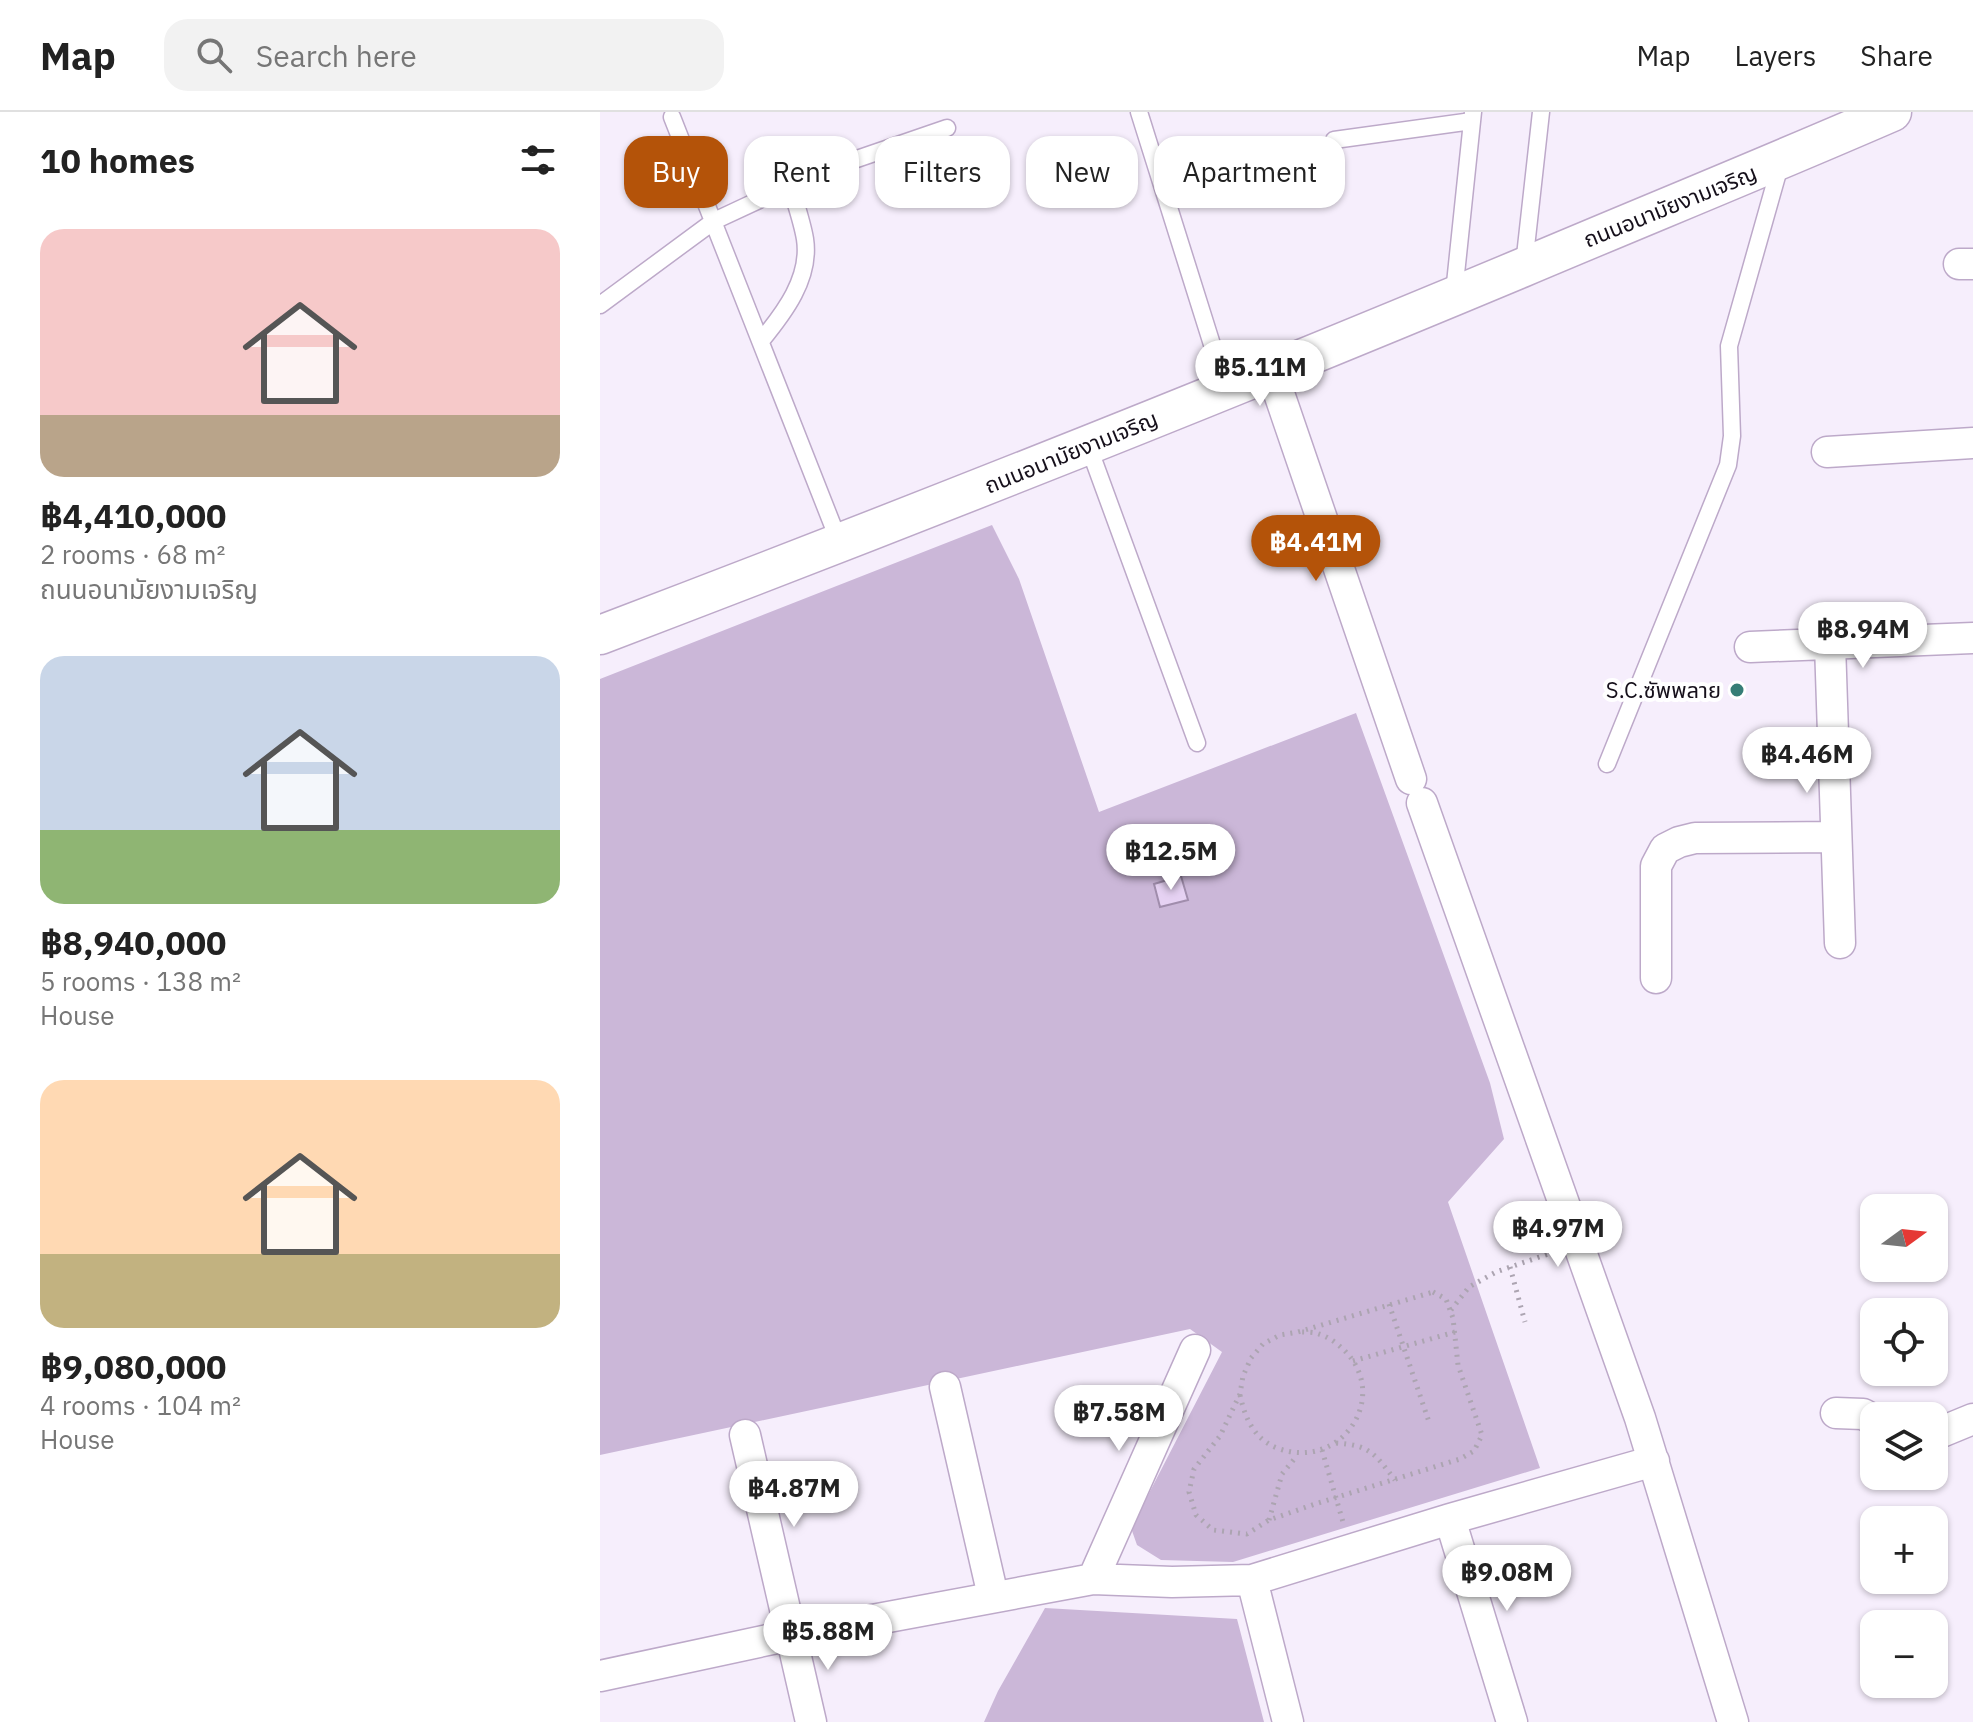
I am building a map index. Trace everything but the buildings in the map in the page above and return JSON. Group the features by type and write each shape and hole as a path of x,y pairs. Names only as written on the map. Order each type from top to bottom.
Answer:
{"street":[{"name":"ถนนอนามัยงามเจริญ","path":"600,635 1088,445 1453,297 1892,112"},
{"path":"1271,370 1654,1461 1733,1722"},
{"path":"1827,452 1973,443"},
{"path":"1750,647 1973,638"},
{"path":"1830,644 1840,943"},
{"path":"1656,978 1656,866 1665,849 1695,838 1836,837"},
{"path":"1093,1579 1195,1350"},
{"path":"945,1387 993,1596"},
{"path":"1836,1413 1860,1414"},
{"path":"1948,1429 1973,1419"},
{"path":"745,1435 811,1722"},
{"path":"600,1676 791,1635 1093,1579 1172,1582 1252,1580 1654,1461"},
{"path":"1450,1519 1512,1722"},
{"path":"1252,1580 1288,1722"}],"lane":[{"path":"1139,112 1226,389"},
{"path":"1523,267 1541,112"},
{"path":"1345,138 1472,116 1453,297"},
{"path":"672,117 840,544"},
{"path":"859,158 947,128"},
{"path":"1607,764 1728,465 1732,436 1729,346 1782,160"},
{"path":"600,305 714,221 744,206"},
{"path":"761,341 781,317 797,287 806,256 797,208"},
{"path":"1088,445 1197,743"}],"path":[{"path":"1450,1311 1469,1287 1496,1272 1578,1244"},
{"path":"1510,1267 1525,1322"},
{"path":"1433,1292 1446,1299 1455,1332 1458,1365 1482,1435 1474,1451 1460,1459 1269,1520 1247,1534 1213,1530 1196,1515 1189,1492 1194,1469 1220,1436 1240,1394 1251,1358 1263,1344 1280,1335 1389,1304 1433,1292"},
{"path":"1389,1304 1429,1422"},
{"path":"1240,1394 1244,1415 1254,1433 1271,1446 1290,1453 1310,1454 1330,1447 1346,1435 1357,1418 1362,1398 1360,1377 1353,1361 1337,1343 1319,1334 1298,1332"},
{"path":"1353,1361 1455,1332"},
{"path":"1335,1443 1355,1445 1375,1454 1395,1480"},
{"path":"1322,1450 1351,1549"},
{"path":"1269,1520 1282,1474 1296,1457"}],"shaded area":[{"path":"992,525 1019,579 1099,812 1356,713 1490,1083 1504,1139 1448,1202 1540,1468 1233,1562 1161,1560 1137,1545 1131,1528 1222,1352 1190,1329 600,1455 600,679"},
{"path":"1045,1608 1237,1619 1264,1722 984,1722"}],"place":[{"name":"S.C.ซัพพลาย","path":"1737,690"}]}
